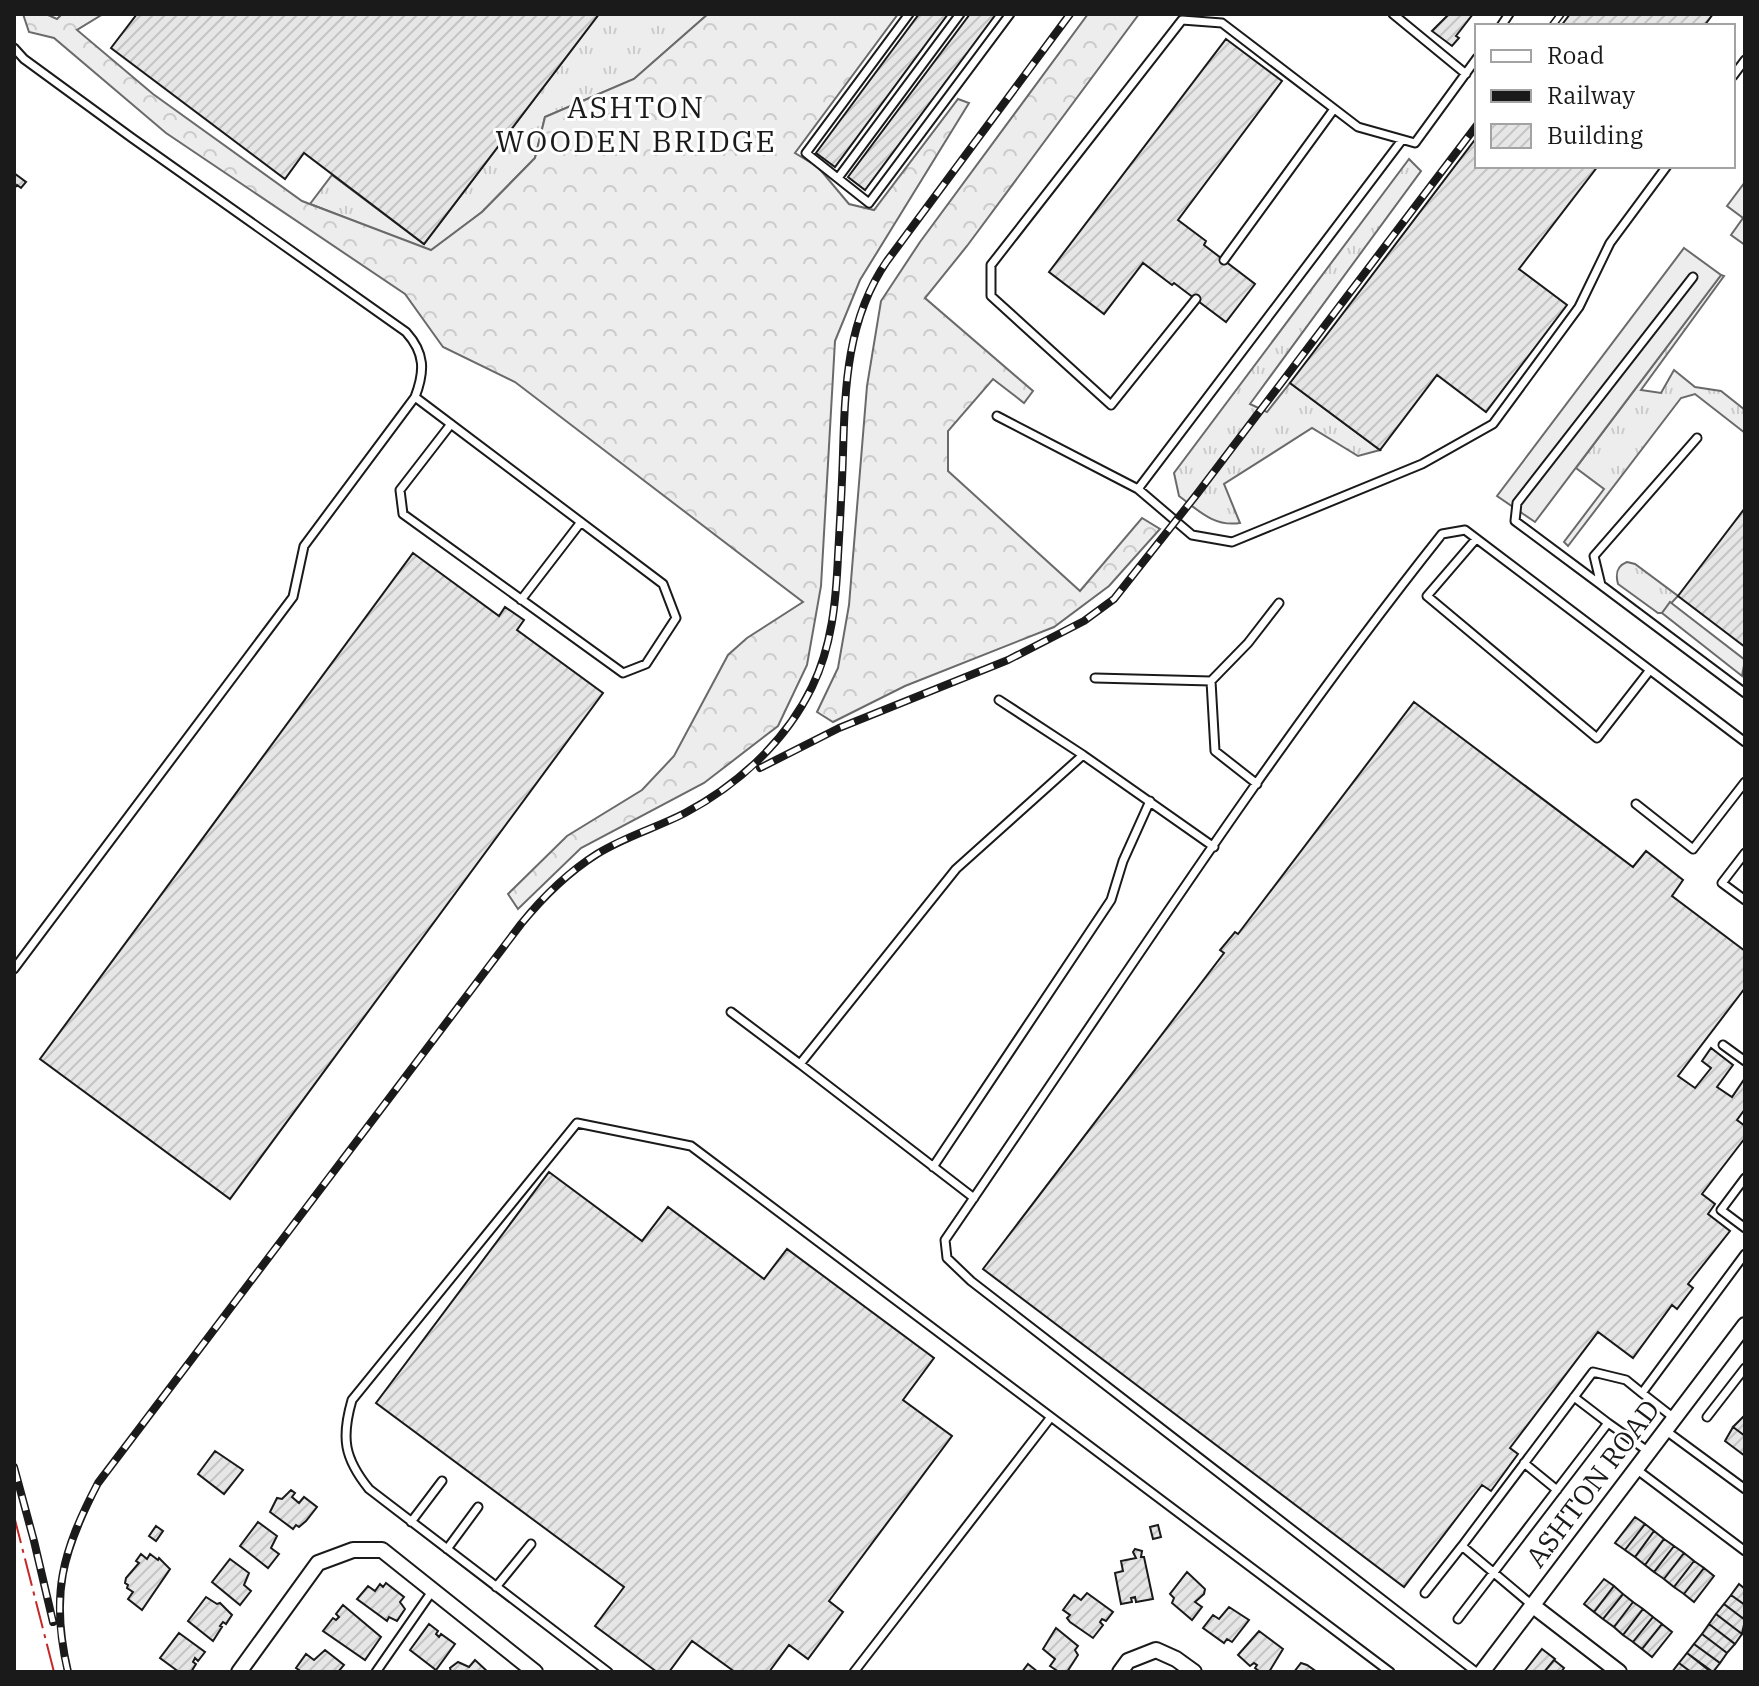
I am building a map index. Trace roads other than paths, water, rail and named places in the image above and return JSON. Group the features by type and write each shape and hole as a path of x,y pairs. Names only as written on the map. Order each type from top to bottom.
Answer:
{"street":[{"name":"ASHTON ROAD","path":"1479,1672 1745,1325"},
{"path":"239,1672 318,1563 353,1550 382,1550 535,1672"},
{"path":"1532,1605 1619,1672"},
{"path":"1120,1672 1128,1661 1156,1650 1194,1672"}],"lane":[{"path":"909,14 806,153 869,203 1010,14"},
{"path":"838,178 960,14"},
{"path":"1393,14 1466,74"},
{"path":"1196,299 1111,405 991,296 991,265 1182,20 1222,23 1358,127 1415,143 1475,61"},
{"path":"14,48 24,59 132,138 406,332 417,344 422,357 421,382 415,397 304,546 293,597 14,969"},
{"path":"1224,260 1334,109"},
{"path":"1138,489 1402,140"},
{"path":"997,416 1138,489 1192,535 1232,542 1422,464 1493,424 1579,307 1610,243 1666,168"},
{"path":"1693,277 1517,503 1515,521 1745,693"},
{"path":"415,397 451,424 581,522 663,584 676,618 646,664 623,673 403,514 400,490 451,424"},
{"path":"1601,585 1594,556 1697,438"},
{"path":"521,600 581,522"},
{"path":"1479,1672 971,1281 947,1258 945,1240 1257,784 1374,618 1442,534 1465,530 1745,742"},
{"path":"1476,539 1427,596 1597,738 1650,670"},
{"path":"1095,678 1211,681 1248,643 1279,603"},
{"path":"1211,681 1215,751 1257,784"},
{"path":"999,700 1214,847"},
{"path":"800,1064 956,869 1083,755"},
{"path":"1636,804 1693,849 1745,782"},
{"path":"933,1167 1111,900 1123,861 1150,801"},
{"path":"1745,853 1722,883 1745,900"},
{"path":"731,1012 974,1198"},
{"path":"1723,1045 1745,1061"},
{"path":"608,1672 369,1489 354,1470 346,1447 345,1423 352,1400 577,1123 691,1146 1390,1672"},
{"path":"1745,1178 1721,1210 1745,1228"},
{"path":"1642,1393 1745,1254"},
{"path":"1707,1417 1745,1368"},
{"path":"1425,1593 1593,1372 1626,1380 1670,1424 1745,1489"},
{"path":"1574,1397 1649,1452"},
{"path":"854,1672 1051,1417"},
{"path":"1458,1619 1608,1423"},
{"path":"1524,1463 1557,1490"},
{"path":"1636,1469 1745,1551"},
{"path":"411,1522 442,1481"},
{"path":"447,1549 478,1507"},
{"path":"496,1587 531,1544"},
{"path":"1462,1546 1532,1605"},
{"path":"376,1672 433,1590"}],"railway":[{"path":"68,1672 60,1620 63,1574 76,1531 98,1483 521,924 556,886 597,854 685,813 724,789 759,760 801,707 819,671 832,623 847,378 864,306 887,261 1070,14"},
{"path":"1554,24 1561,14"},
{"path":"760,768 839,728 1008,660 1084,621 1114,599 1475,128"},
{"path":"14,1467 53,1622"}],"district":[{"name":"ASHTON WOODEN BRIDGE","path":"636,123"}]}
